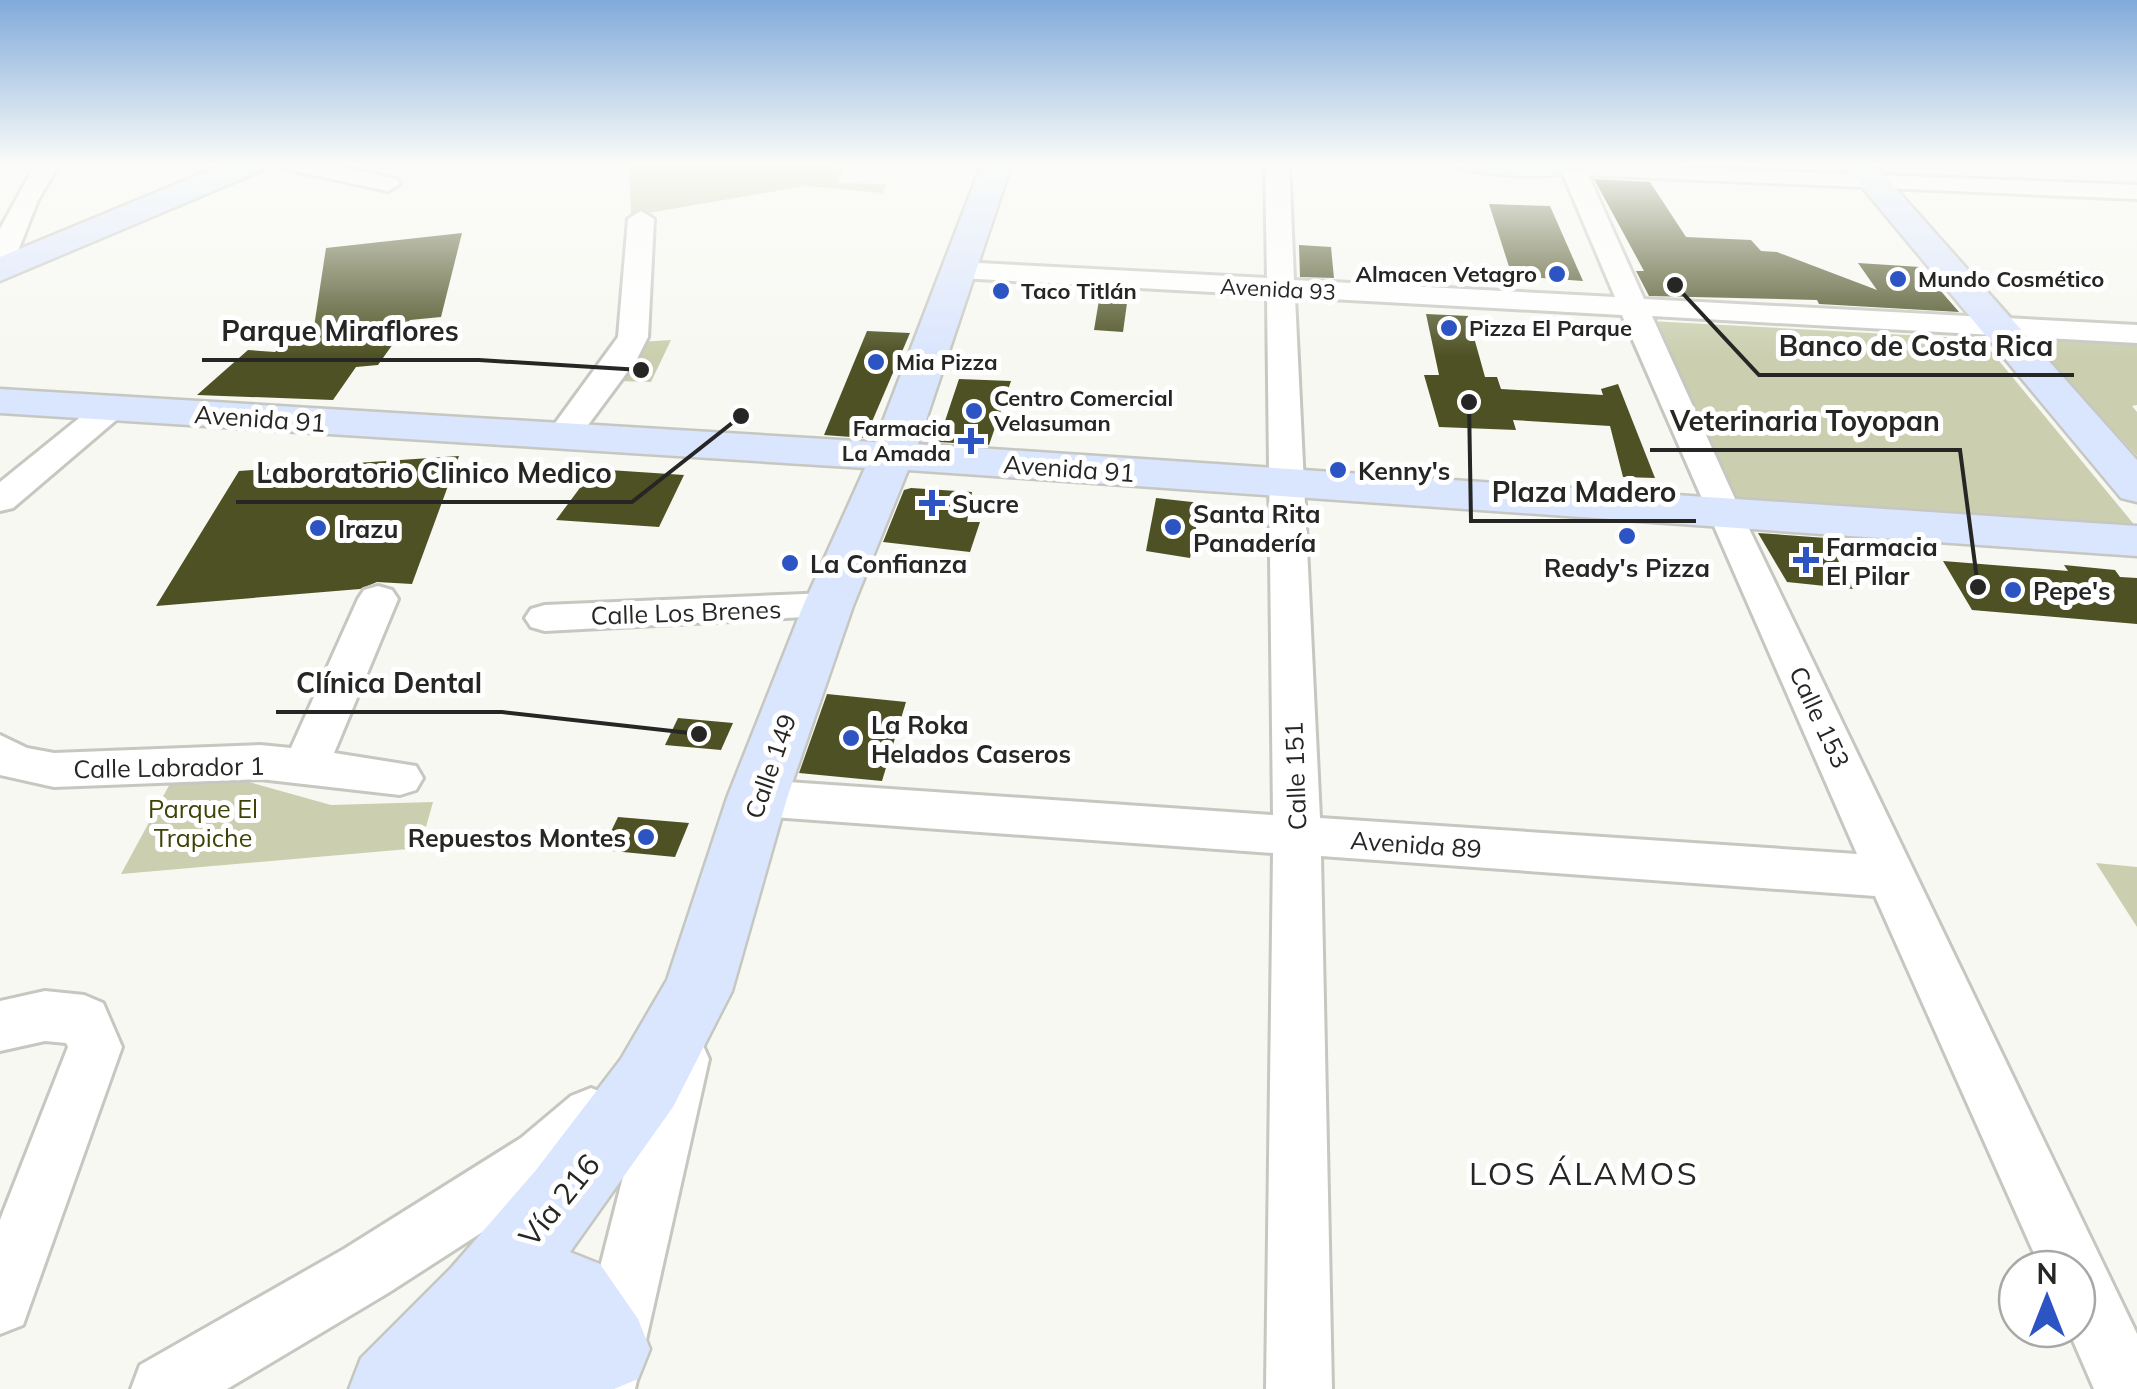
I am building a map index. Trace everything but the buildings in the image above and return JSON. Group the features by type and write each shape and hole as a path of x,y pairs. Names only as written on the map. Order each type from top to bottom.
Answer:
{"main road":[{"path":"0,270 98,228"},
{"name":"Calle 149","path":"698,990 757,798 828,606 892,456 974,228"},
{"path":"1915,228 2137,488"},
{"name":"Avenida 91","path":"0,401 892,456 2137,541"},
{"name":"Vía 216","path":"392,1389 480,1297 616,1129 698,990"},
{"path":"412,1389 460,1360 511,1349 546,1368 589,1376 571,1293 514,1286 480,1297"}],"street":[{"path":"0,261 14,228"},
{"path":"562,437 626,354 633,337 640,228"},
{"name":"Calle 151","path":"1280,228 1297,835 1298,1389"},
{"name":"Calle 153","path":"1600,228 1723,512 2065,1249"},
{"name":"Avenida 93","path":"959,270 2137,334"},
{"path":"0,500 110,409"},
{"path":"305,768 378,600"},
{"name":"Calle Los Brenes","path":"544,618 828,606"},
{"name":"Calle Labrador 1","path":"0,752 16,763 54,770 189,762 400,778"},
{"name":"Avenida 89","path":"757,798 1895,877"},
{"path":"164,1389 542,1159 587,1120 698,990"},
{"name":"Calle 149","path":"589,1376 698,990"},
{"path":"0,1026 45,1016 84,1020 95,1047 0,1302"},
{"path":"2097,1321 2128,1389"}],"green space":[{"path":"1650,321 1981,339 2137,528 1733,500"},
{"path":"2029,338 2137,344 2137,405 2132,406 2137,412 2137,456"},
{"path":"671,340 651,382 617,381 639,342"},
{"name":"Parque El Trapiche","path":"238,779 331,805 433,802 420,848 121,874 172,780"},
{"path":"2096,863 2137,867 2137,927"}],"place":[{"name":"Almacen Vetagro","path":"1557,274"},
{"name":"Mundo Cosmético","path":"1898,279"},
{"name":"Banco de Costa Rica","path":"1675,285"},
{"name":"Taco Titlán","path":"1001,291"},
{"name":"Pizza El Parque","path":"1449,328"},
{"name":"Mia Pizza","path":"876,362"},
{"name":"Parque Miraflores","path":"641,370"},
{"name":"Plaza Madero","path":"1469,402"},
{"name":"Centro Comercial Velasuman","path":"974,411"},
{"name":"Laboratorio Clinico Medico","path":"741,416"},
{"name":"Farmacia La Amada","path":"971,441"},
{"name":"Kenny's","path":"1338,470"},
{"name":"Sucre","path":"932,503"},
{"name":"Santa Rita Panadería","path":"1173,527"},
{"name":"Irazu","path":"318,528"},
{"name":"Ready's Pizza","path":"1627,536"},
{"name":"Farmacia El Pilar","path":"1806,560"},
{"name":"La Confianza","path":"790,563"},
{"name":"Veterinaria Toyopan","path":"1978,587"},
{"name":"Pepe's","path":"2013,590"},
{"name":"Clínica Dental","path":"699,734"},
{"name":"La Roka Helados Caseros","path":"851,738"},
{"name":"Repuestos Montes","path":"646,837"}],"district":[{"name":"LOS ÁLAMOS","path":"1584,1173"}]}
